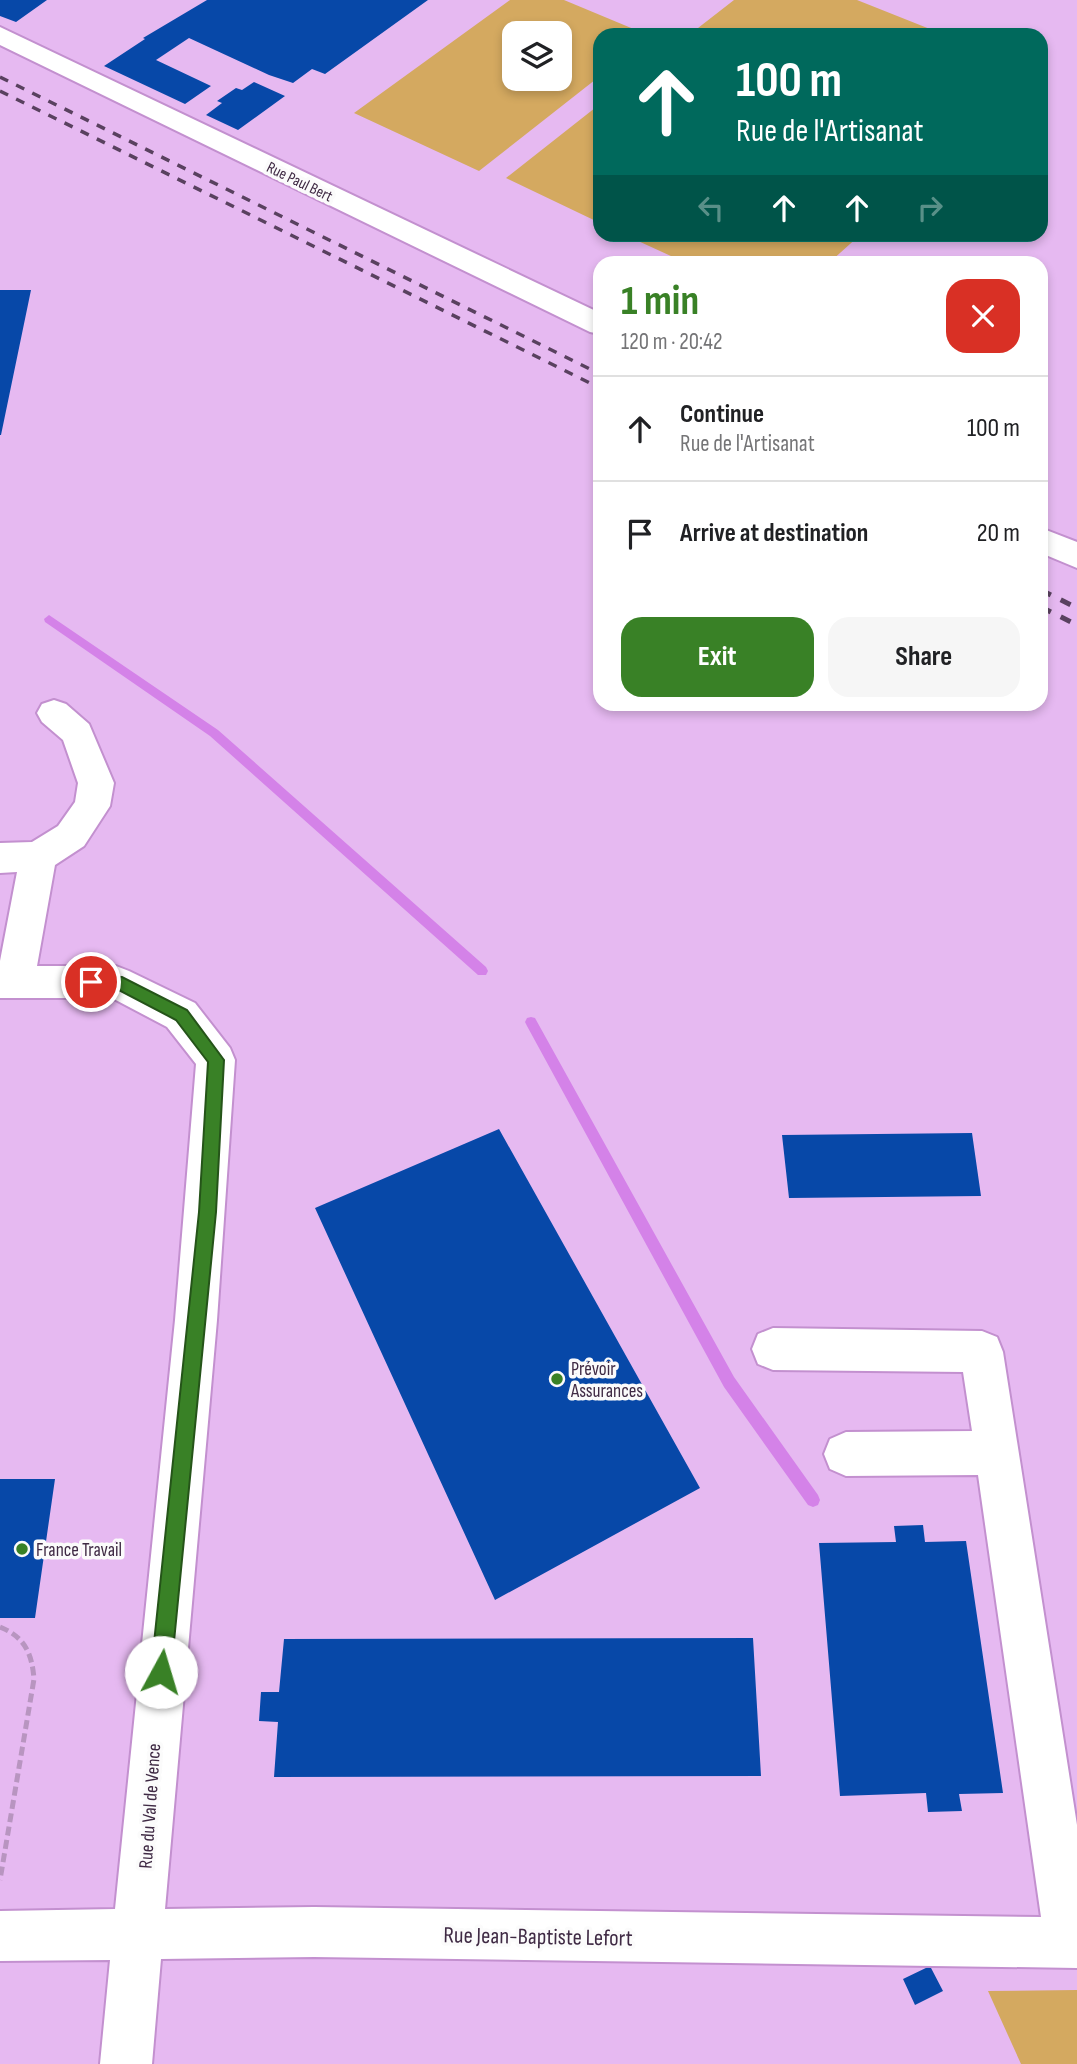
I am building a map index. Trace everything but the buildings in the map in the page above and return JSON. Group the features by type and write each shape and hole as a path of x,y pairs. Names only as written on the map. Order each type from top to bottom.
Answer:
{"street":[{"name":"Rue Paul Bert","path":"11,40 593,322"},
{"path":"1048,542 1077,556"},
{"path":"0,858 38,857 71,836 92,806 96,783 77,733 54,713"},
{"path":"7,982 38,857"},
{"name":"Rue du Val de Vence","path":"7,982 116,982 181,1015 216,1060 208,1212 153,1753 126,2064"},
{"path":"773,1349 982,1352 1074,1943"},
{"path":"846,1454 996,1453"},
{"name":"Rue Jean-Baptiste Lefort","path":"0,1936 314,1933 1074,1943"}],"path":[{"path":"0,1627 18,1638 31,1653 34,1679 0,1880"}],"shaded area":[{"path":"0,0 1077,0 1077,2064 0,2064"},
{"path":"510,0 564,0 631,28 593,28 593,81 479,171 354,113"},
{"path":"734,0 857,0 927,28 698,28"},
{"path":"593,110 593,220 506,178"},
{"path":"640,242 852,242 837,256 671,256"},
{"path":"1077,1990 1077,2064 1021,2064 988,1991"}],"waterway":[{"path":"49,619 214,733 482,971"},
{"path":"531,1022 729,1382 813,1500"}],"railway":[{"path":"0,77 593,371"},
{"path":"0,91 593,385"},
{"path":"1048,594 1077,608"},
{"path":"1048,610 1077,625"}],"place":[{"name":"Prévoir Assurances","path":"557,1379"},
{"name":"France Travail","path":"22,1549"}],"route":[{"path":"91,982 116,982 181,1015 216,1060 208,1212 161,1672"}]}
